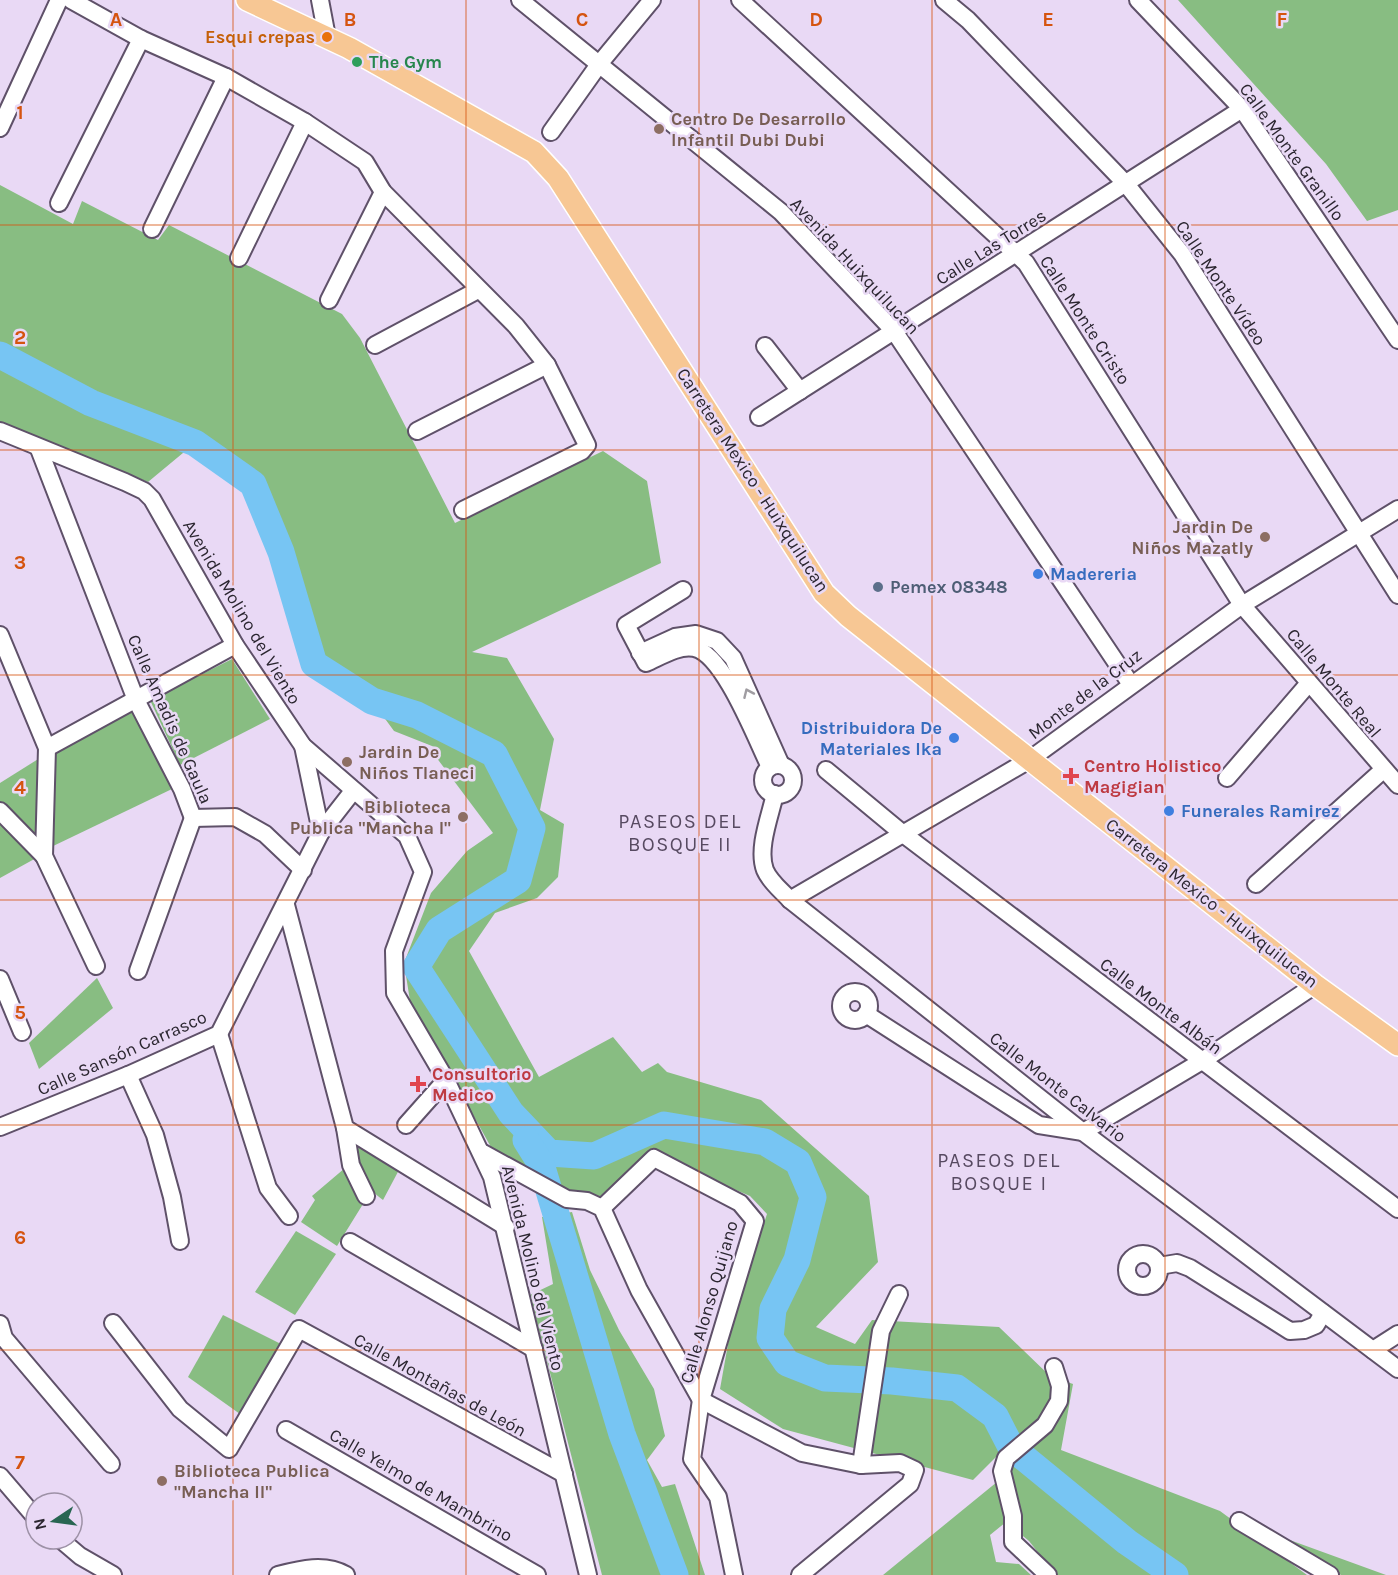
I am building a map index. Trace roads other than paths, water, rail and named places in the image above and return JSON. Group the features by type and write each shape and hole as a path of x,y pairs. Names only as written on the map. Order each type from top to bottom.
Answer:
{"main road":[{"name":"Carretera Mexico - Huixquilucan","path":"247,0 327,37 489,124 534,153 558,178 824,593 848,616 1029,760 1316,985 1398,1045"}],"street":[{"path":"0,128 59,0"},
{"path":"71,0 141,39 226,77 305,122 365,162 383,192 516,326 547,365 587,445 582,451 463,510"},
{"path":"320,0 327,37"},
{"name":"Avenida Huixquilucan","path":"520,0 781,212 894,331 1130,683"},
{"path":"551,132 600,63 652,0"},
{"name":"Calle Monte Cristo","path":"740,0 1026,263 1242,605"},
{"name":"Calle Monte Vídeo","path":"944,0 968,20 1126,184 1182,254 1357,534 1398,595"},
{"name":"Calle Monte Granillo","path":"1138,0 1242,110 1398,340"},
{"path":"59,203 141,39"},
{"path":"152,229 226,77"},
{"name":"Calle Las Torres","path":"759,417 1242,110"},
{"path":"239,258 305,122"},
{"path":"329,300 383,192"},
{"path":"375,345 478,290"},
{"path":"765,346 800,391"},
{"path":"417,431 547,365"},
{"name":"Avenida Molino del Viento","path":"0,431 39,449 124,482 144,491 152,499 235,645 303,746 406,836 418,856 423,872 422,878 394,951 395,993 446,1080 483,1153 506,1227 588,1575"},
{"name":"Calle Amadis de Gaula","path":"39,449 136,700 182,789 193,818 235,817 265,834 303,870"},
{"name":"Monte de la Cruz","path":"790,900 902,832 1029,760 1130,683 1242,605 1398,509"},
{"path":"683,590 626,625 640,653 675,637 696,634 717,641 733,658 775,766 766,771 764,782 765,788 775,794"},
{"name":"Calle Monte Real","path":"1242,605 1398,785"},
{"path":"0,635 47,748 44,856"},
{"path":"47,748 235,645"},
{"path":"1227,778 1309,683"},
{"path":"303,746 321,832"},
{"name":"Calle Monte Calvario","path":"775,766 790,771 792,783 786,792 775,794 763,849 764,868 790,900 1083,1132 1398,1369"},
{"path":"1256,884 1383,770"},
{"name":"Calle Monte Albán","path":"826,771 902,832 1398,1209"},
{"name":"Calle Sansón Carrasco","path":"0,1127 128,1075 219,1034 321,832 353,791"},
{"path":"0,811 44,856 96,966"},
{"path":"138,971 193,818"},
{"path":"286,905 345,1128 351,1165 366,1196"},
{"path":"0,979 22,1032"},
{"path":"866,1014 1039,1125 1083,1132 1202,1061 1316,985"},
{"path":"219,1034 268,1188 289,1216"},
{"path":"128,1075 155,1135 172,1197 180,1241"},
{"path":"406,1125 446,1080"},
{"path":"345,1128 506,1227"},
{"path":"483,1153 567,1198 587,1201 602,1208 639,1290 701,1400 802,1452 861,1466 900,1463 915,1470 910,1484 800,1575"},
{"name":"Calle Alonso Quijano","path":"602,1208 654,1158 740,1203 755,1221 701,1400 692,1459 718,1497 734,1575"},
{"path":"350,1242 534,1348"},
{"path":"1159,1266 1177,1263 1190,1268 1290,1330 1304,1330 1316,1325 1323,1313"},
{"path":"861,1466 881,1331 899,1294"},
{"name":"Calle Montañas de León","path":"113,1323 180,1409 229,1449 299,1329 564,1474"},
{"path":"0,1324 4,1338 111,1464"},
{"path":"1373,1350 1398,1334"},
{"path":"1048,1575 1013,1542 1014,1516 1002,1471 1006,1458 1045,1425 1059,1401 1060,1386 1054,1367"},
{"name":"Calle Yelmo de Mambrino","path":"286,1430 537,1575"},
{"path":"0,1476 24,1504"},
{"path":"1239,1521 1329,1575"},
{"path":"74,1551 112,1575"},
{"path":"278,1575 334,1568 346,1575"}],"waterway":[{"path":"0,355 91,403 195,443 253,484 281,552 314,664 372,701 417,715 494,754 532,828 518,880 439,930 416,967 511,1113 549,1153 594,1156 664,1125 765,1142 798,1162 813,1197 797,1260 773,1309 770,1338 787,1363 825,1378 892,1381 957,1388 995,1416 1011,1447 1127,1542 1175,1575"},
{"path":"526,1140 541,1164 622,1434 675,1575"}],"place":[{"name":"Esqui crepas","path":"327,37"},
{"name":"The Gym","path":"357,62"},
{"name":"Centro De Desarrollo Infantil Dubi Dubi","path":"659,129"},
{"name":"Jardin De Niños Mazatly","path":"1265,537"},
{"name":"Madereria","path":"1038,574"},
{"name":"Pemex 08348","path":"878,587"},
{"name":"Distribuidora De Materiales Ika","path":"954,738"},
{"name":"Jardin De Niños Tlaneci","path":"347,762"},
{"name":"Centro Holistico Magigian","path":"1071,776"},
{"name":"Funerales Ramirez","path":"1169,811"},
{"name":"Biblioteca Publica \"Mancha I\"","path":"463,817"},
{"name":"Consultorio Medico","path":"418,1084"},
{"name":"Biblioteca Publica \"Mancha II\"","path":"162,1481"}],"district":[{"name":"PASEOS DEL BOSQUE II","path":"680,832"},
{"name":"PASEOS DEL BOSQUE I","path":"999,1172"}]}
